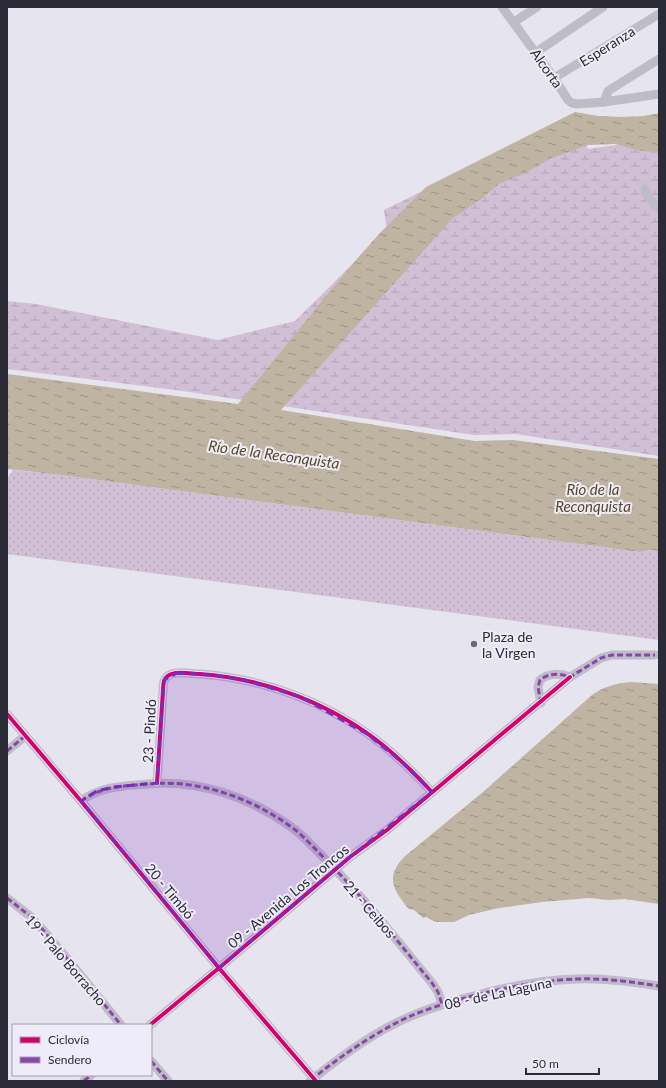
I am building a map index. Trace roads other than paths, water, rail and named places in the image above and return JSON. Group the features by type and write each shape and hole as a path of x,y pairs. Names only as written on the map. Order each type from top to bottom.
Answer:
{"street":[{"name":"Alcorta","path":"502,7 554,78 568,100 577,104 604,102"},
{"path":"514,22 537,7"},
{"path":"535,53 603,7"},
{"name":"Esperanza","path":"554,78 659,14"},
{"path":"604,102 608,92 659,59"},
{"path":"604,102 659,94"},
{"path":"645,189 648,198 659,206"},
{"name":"09 - Avenida Los Troncos","path":"151,1024 220,968 350,856 387,830 541,703 570,677 601,658 612,654 654,655"},
{"name":"23 - Pindó","path":"157,783 162,690 164,680 168,676 177,673 212,675 241,680 261,684 301,697 328,710 383,746 404,763 432,792"},
{"path":"541,703 538,687 540,680 544,676 564,675 570,677"},
{"name":"20 - Timbó","path":"7,714 313,1080"},
{"path":"7,751 25,736"},
{"name":"21 - Ceibos","path":"81,801 97,791 113,787 157,783 210,788 242,798 262,808 290,826 308,841 360,895 432,983 438,992 442,1004"},
{"name":"19 - Palo Borracho","path":"7,898 30,916 70,961 120,1024"},
{"name":"08 - de La Laguna","path":"313,1080 335,1061 374,1035 397,1022 442,1004 483,993 556,980 609,980 659,986"},
{"path":"152,1062 168,1081"}],"water":[{"name":"Río de la Reconquista","path":"575,112 598,116 622,117 644,116 659,113 659,152 642,151 615,144 588,145 552,158 527,172 499,184 481,199 452,219 281,410 475,441 513,440 659,459 659,551 649,550 640,552 7,469 7,374 238,404 349,268 379,234 426,187"},
{"path":"630,682 659,684 659,904 625,899 609,900 589,898 542,902 499,908 469,915 454,922 437,922 427,917 423,918 414,910 409,909 398,894 393,882 393,877 398,864 404,857 483,792 592,695 606,687"}],"place":[{"name":"Plaza de la Virgen","path":"474,644"}]}
